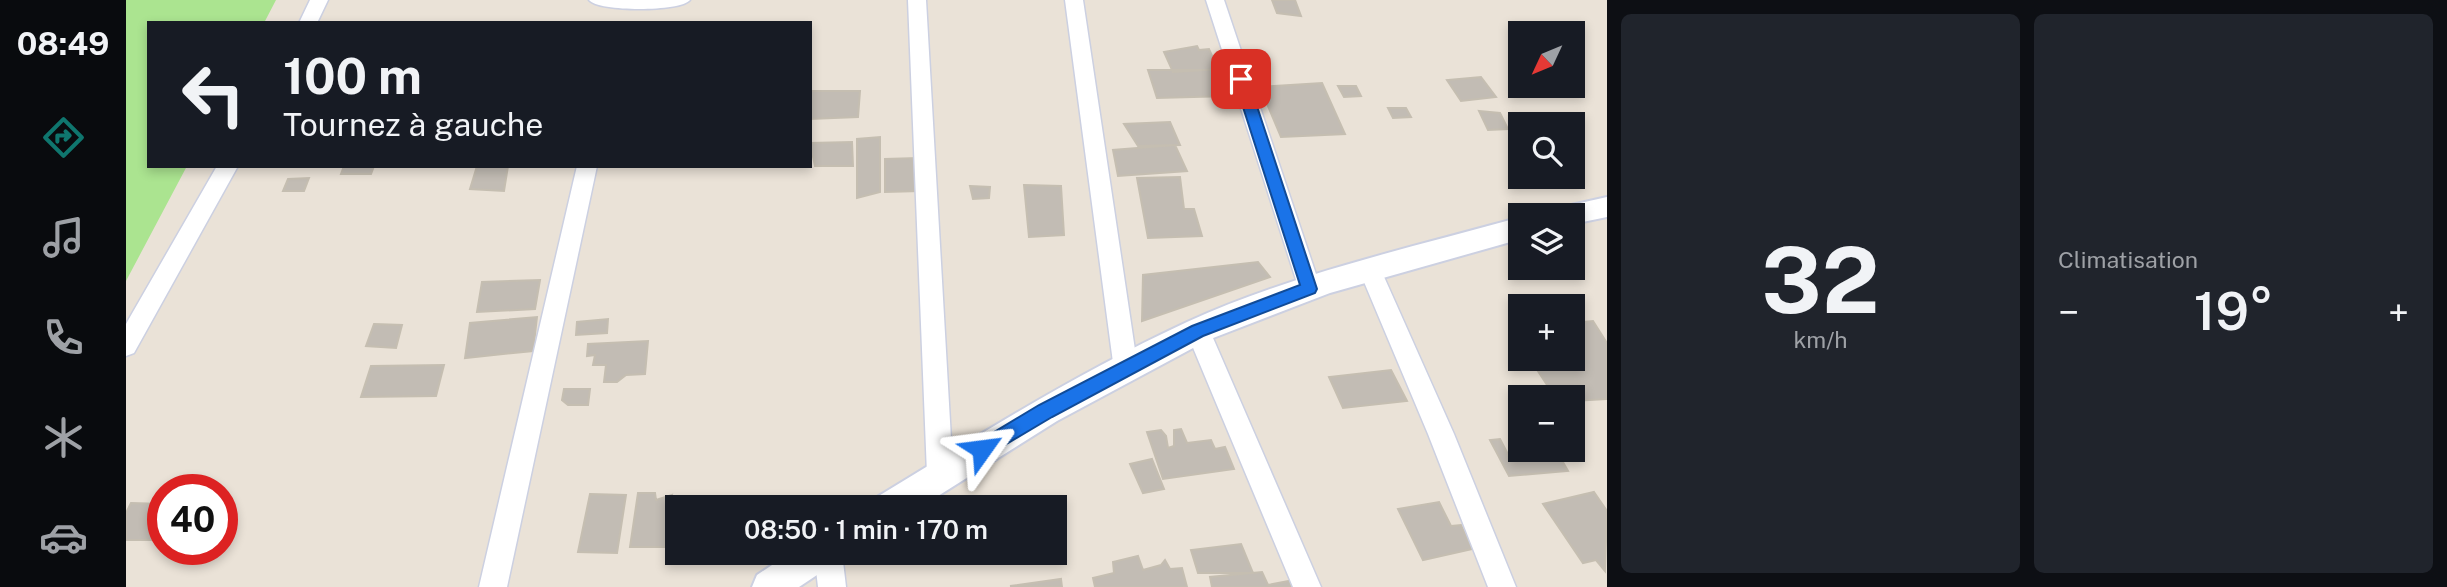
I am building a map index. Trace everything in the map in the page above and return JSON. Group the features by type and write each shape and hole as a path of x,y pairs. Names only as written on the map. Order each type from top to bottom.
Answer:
{"street":[{"path":"309,21 319,0"},
{"path":"598,0 636,3 681,0"},
{"path":"917,0 940,474"},
{"path":"1074,0 1126,370"},
{"path":"1215,0 1310,289"},
{"path":"126,346 227,168"},
{"path":"493,587 587,168"},
{"path":"1585,211 1607,207"},
{"path":"908,495 1046,411 1198,331 1310,289 1508,232"},
{"path":"1370,270 1441,434 1502,587"},
{"path":"1198,331 1278,513 1307,587"},
{"path":"769,587 802,565"},
{"path":"829,565 832,587"}],"green space":[{"path":"126,0 276,0 265,21 147,21 147,168 186,168 126,281"}],"building":[{"path":"1272,0 1295,0 1301,16 1277,13"},
{"path":"1197,46 1199,50 1209,49 1218,69 1173,72 1164,52"},
{"path":"1148,70 1222,70 1229,96 1157,98"},
{"path":"1481,77 1496,97 1461,101 1447,80"},
{"path":"1322,83 1345,134 1281,137 1260,87"},
{"path":"1338,86 1356,86 1361,96 1344,97"},
{"path":"812,91 860,91 858,117 812,119"},
{"path":"1388,108 1406,108 1411,117 1393,118"},
{"path":"1479,111 1500,113 1508,129 1488,130"},
{"path":"1170,122 1180,145 1138,146 1124,124"},
{"path":"880,137 880,192 857,198 857,139"},
{"path":"852,142 853,166 815,166 812,143"},
{"path":"1175,145 1187,171 1118,176 1113,150"},
{"path":"918,158 920,191 885,192 885,159"},
{"path":"343,168 373,168 371,174 341,174"},
{"path":"476,168 508,168 504,191 470,189"},
{"path":"1180,177 1184,209 1194,209 1202,236 1148,238 1137,178"},
{"path":"309,178 304,191 283,191 288,179"},
{"path":"1024,185 1061,186 1064,235 1029,237"},
{"path":"970,186 990,187 989,198 973,199"},
{"path":"1258,262 1270,277 1142,321 1143,275"},
{"path":"540,280 535,309 477,312 482,282"},
{"path":"537,317 533,351 465,358 470,323"},
{"path":"608,319 607,333 576,335 577,322"},
{"path":"1593,321 1607,343 1607,399 1585,400 1585,385 1547,385 1538,371 1585,371 1585,322"},
{"path":"374,324 402,325 396,348 366,346"},
{"path":"648,341 645,374 626,375 617,382 604,382 606,365 593,365 595,355 587,356 588,344"},
{"path":"444,365 436,396 361,397 371,366"},
{"path":"1391,370 1407,401 1343,408 1329,377"},
{"path":"564,389 590,389 588,405 568,405 562,400"},
{"path":"1181,429 1187,443 1211,440 1215,449 1225,447 1234,469 1163,479 1147,432 1161,430 1166,436 1168,448 1174,446 1174,430"},
{"path":"1500,439 1508,454 1508,462 1563,462 1568,471 1509,476 1490,440"},
{"path":"1152,459 1164,489 1143,493 1130,464"},
{"path":"1594,492 1607,511 1605,571 1596,560 1583,563 1543,504"},
{"path":"638,493 655,493 656,500 665,497 665,547 630,547"},
{"path":"590,494 626,495 617,553 578,552"},
{"path":"1439,502 1451,526 1461,525 1472,549 1423,560 1398,509"},
{"path":"131,503 147,504 147,540 126,540 126,513"},
{"path":"1241,544 1253,573 1198,573 1191,550"},
{"path":"1138,556 1143,570 1161,565 1165,560 1170,569 1182,568 1187,587 1095,587 1093,578 1114,573 1113,562"},
{"path":"1262,572 1268,585 1289,581 1291,587 1212,587 1210,577"},
{"path":"1061,579 1062,587 1010,586"}],"route":[{"path":"982,449 1046,411 1198,331 1310,289 1241,79"}]}
